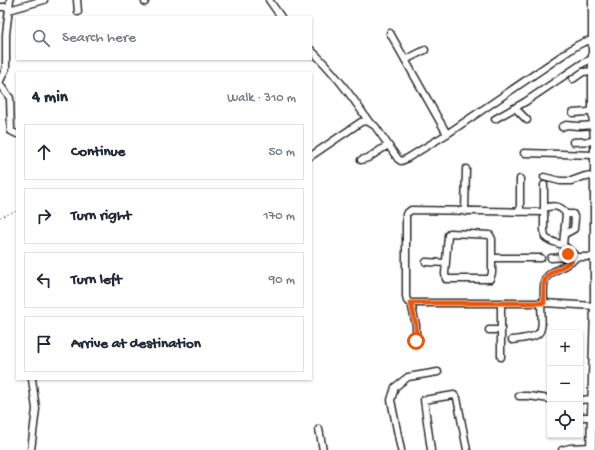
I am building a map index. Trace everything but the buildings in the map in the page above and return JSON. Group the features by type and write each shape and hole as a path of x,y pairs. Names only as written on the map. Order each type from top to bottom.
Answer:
{"main road":[{"path":"591,449 595,306 593,0"}],"street":[{"path":"0,6 10,6 44,0"},
{"path":"77,0 78,12"},
{"path":"269,0 280,16"},
{"path":"0,81 6,68 6,34 10,6"},
{"path":"390,33 447,134"},
{"path":"312,51 332,71 348,91 369,122 375,126 398,159 401,161 412,156 447,134 576,46 593,40"},
{"path":"405,60 425,50"},
{"path":"495,120 583,63 594,58"},
{"path":"573,79 583,72 593,71"},
{"path":"0,85 10,98 11,131 16,134"},
{"path":"514,108 527,120"},
{"path":"573,113 593,111"},
{"path":"312,155 361,122 369,122"},
{"path":"562,128 566,125 594,125"},
{"path":"573,142 595,141"},
{"path":"361,160 368,158 388,145"},
{"path":"524,153 595,155"},
{"path":"465,212 466,168"},
{"path":"544,177 571,181 585,176 595,177"},
{"path":"520,179 520,212"},
{"path":"512,340 530,338 539,334 541,330 545,278 565,267 571,257 568,247 551,242 545,238 544,185"},
{"path":"416,341 416,325 411,303 406,299 406,214 412,210 520,212 544,210 557,206 564,210 566,214 573,214 575,219 574,229 565,234 563,245"},
{"path":"450,233 490,235 492,239 492,258 491,278 489,280 448,279 445,277 446,263 447,237 450,233"},
{"path":"551,258 595,257"},
{"path":"492,258 540,258"},
{"path":"426,262 446,263"},
{"path":"411,303 542,303 595,306"},
{"path":"501,303 501,357"},
{"path":"489,330 501,330"},
{"path":"401,450 391,400 395,387 408,377 438,372"},
{"path":"31,450 36,409 32,380"},
{"path":"431,450 424,400 454,395 456,398 467,450"},
{"path":"519,396 547,399"},
{"path":"583,400 592,399"},
{"path":"583,417 592,417"},
{"path":"319,429 323,450"},
{"path":"562,450 570,448 591,449"}],"path":[{"path":"0,217 16,212"}],"route":[{"path":"416,341 416,325 411,303 544,303 545,278 553,272 565,267 571,261 569,261 567,257 568,254"}]}
